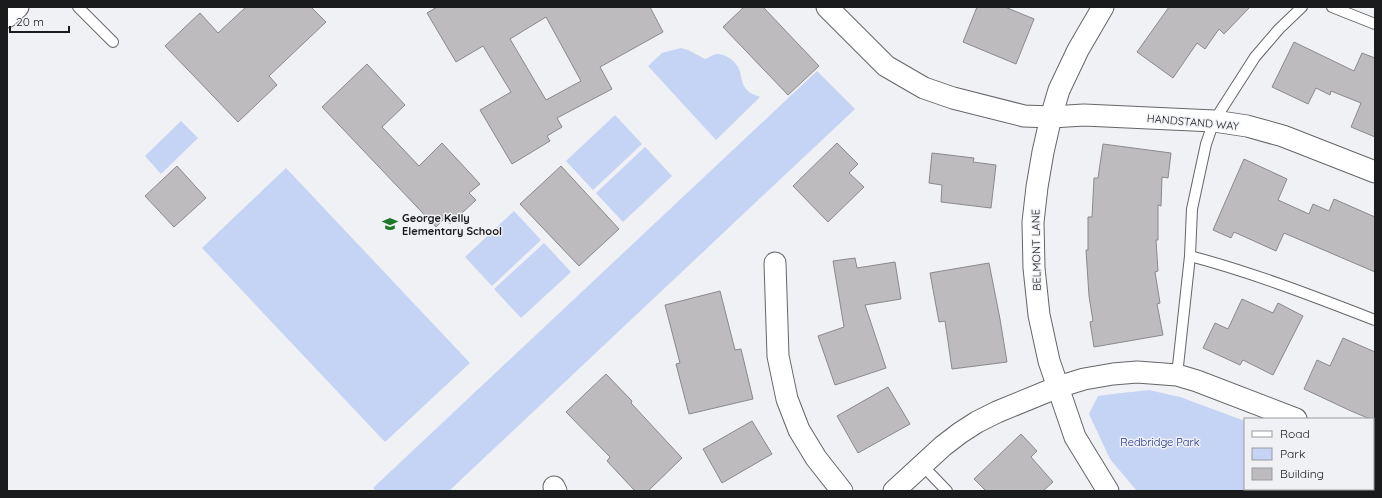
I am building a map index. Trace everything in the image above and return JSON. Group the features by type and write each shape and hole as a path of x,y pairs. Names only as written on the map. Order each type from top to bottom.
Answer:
{"street":[{"path":"7,17 18,7"},
{"name":"HANDSTAND WAY","path":"827,7 870,52 886,66 924,88 968,102 1024,116 1051,117 1084,115 1214,121 1247,126 1283,136 1375,172"},
{"name":"BELMONT LANE","path":"1103,7 1078,50 1059,90 1051,117 1037,187 1033,222 1034,268 1038,315 1050,361 1075,437 1108,491"},
{"path":"776,263 778,356 787,399 800,430 816,458 842,491"},
{"path":"894,491 960,433 977,422 997,412 1058,387 1084,379 1137,372 1177,375 1197,381 1293,418"}],"lane":[{"path":"78,7 113,42"},
{"path":"1177,375 1190,256 1192,209 1206,144 1214,121 1255,58 1279,29 1302,7"},
{"path":"1332,7 1375,24"},
{"path":"1190,256 1231,267 1275,282 1375,320"},
{"path":"922,465 947,491"}],"green space":[{"path":"681,48 705,59 717,54 727,57 735,63 739,69 745,88 760,97 716,140 648,66 662,53"},
{"path":"817,71 855,109 449,491 376,491 373,488"},
{"path":"615,115 642,144 593,190 566,161"},
{"path":"181,121 198,138 161,174 145,156"},
{"path":"645,147 672,176 623,222 596,193"},
{"path":"286,168 470,363 385,442 202,248"},
{"path":"514,211 541,240 492,286 465,257"},
{"path":"544,243 571,272 521,318 494,289"},
{"name":"Redbridge Park","path":"1149,390 1180,397 1244,421 1244,490 1374,490 1375,469 1375,491 1137,491 1110,459 1089,414 1098,396"}],"building":[{"path":"246,7 311,7 326,22 269,76 277,85 238,122 165,46 200,13 218,33"},
{"path":"437,7 650,7 663,32 600,67 612,89 557,118 562,127 547,136 550,141 512,164 480,110 511,92 483,46 456,62 427,13","holes":["546,17 581,81 546,100 510,39"]},
{"path":"744,7 763,7 819,66 788,95 723,27"},
{"path":"977,7 1005,7 1034,19 1016,64 963,42"},
{"path":"1169,7 1250,7 1224,34 1219,29 1205,49 1197,43 1173,78 1137,52"},
{"path":"1294,42 1354,71 1362,53 1375,58 1375,137 1351,127 1361,103 1331,91 1330,95 1316,88 1308,104 1272,87"},
{"path":"367,64 405,105 382,127 419,166 442,143 480,184 469,193 476,200 450,224 445,218 436,227 322,107"},
{"path":"837,143 858,164 849,173 864,187 828,222 793,186"},
{"path":"1103,144 1171,153 1168,178 1162,177 1161,206 1158,205 1158,240 1156,240 1158,271 1155,272 1160,303 1157,304 1163,335 1094,347 1090,322 1093,321 1089,296 1086,250 1088,250 1088,217 1092,217 1094,178 1098,178"},
{"path":"932,153 974,158 973,162 996,165 991,208 941,202 942,185 929,183"},
{"path":"1244,159 1287,179 1278,200 1309,214 1313,204 1329,211 1334,199 1375,217 1375,272 1284,233 1276,251 1234,232 1231,238 1213,230"},
{"path":"177,166 206,198 174,227 145,196"},
{"path":"561,166 619,229 579,266 520,204"},
{"path":"855,258 857,268 895,262 901,299 865,305 886,368 835,385 818,336 844,327 833,261"},
{"path":"989,263 1007,362 952,369 945,321 939,322 930,273"},
{"path":"720,291 735,350 741,349 753,399 689,414 676,364 680,363 665,305"},
{"path":"1242,299 1273,313 1278,303 1303,316 1273,375 1243,360 1240,365 1203,348 1215,323 1228,329"},
{"path":"1343,338 1375,352 1375,421 1374,418 1368,418 1304,389 1317,360 1330,366"},
{"path":"606,374 682,458 648,491 635,491 607,461 610,457 566,412"},
{"path":"888,387 910,424 858,453 837,416"},
{"path":"752,421 772,454 722,483 703,449"},
{"path":"1021,434 1037,451 1031,457 1053,482 1043,491 986,491 974,479"}],"place":[{"name":"George Kelly Elementary School","path":"390,224"}]}
